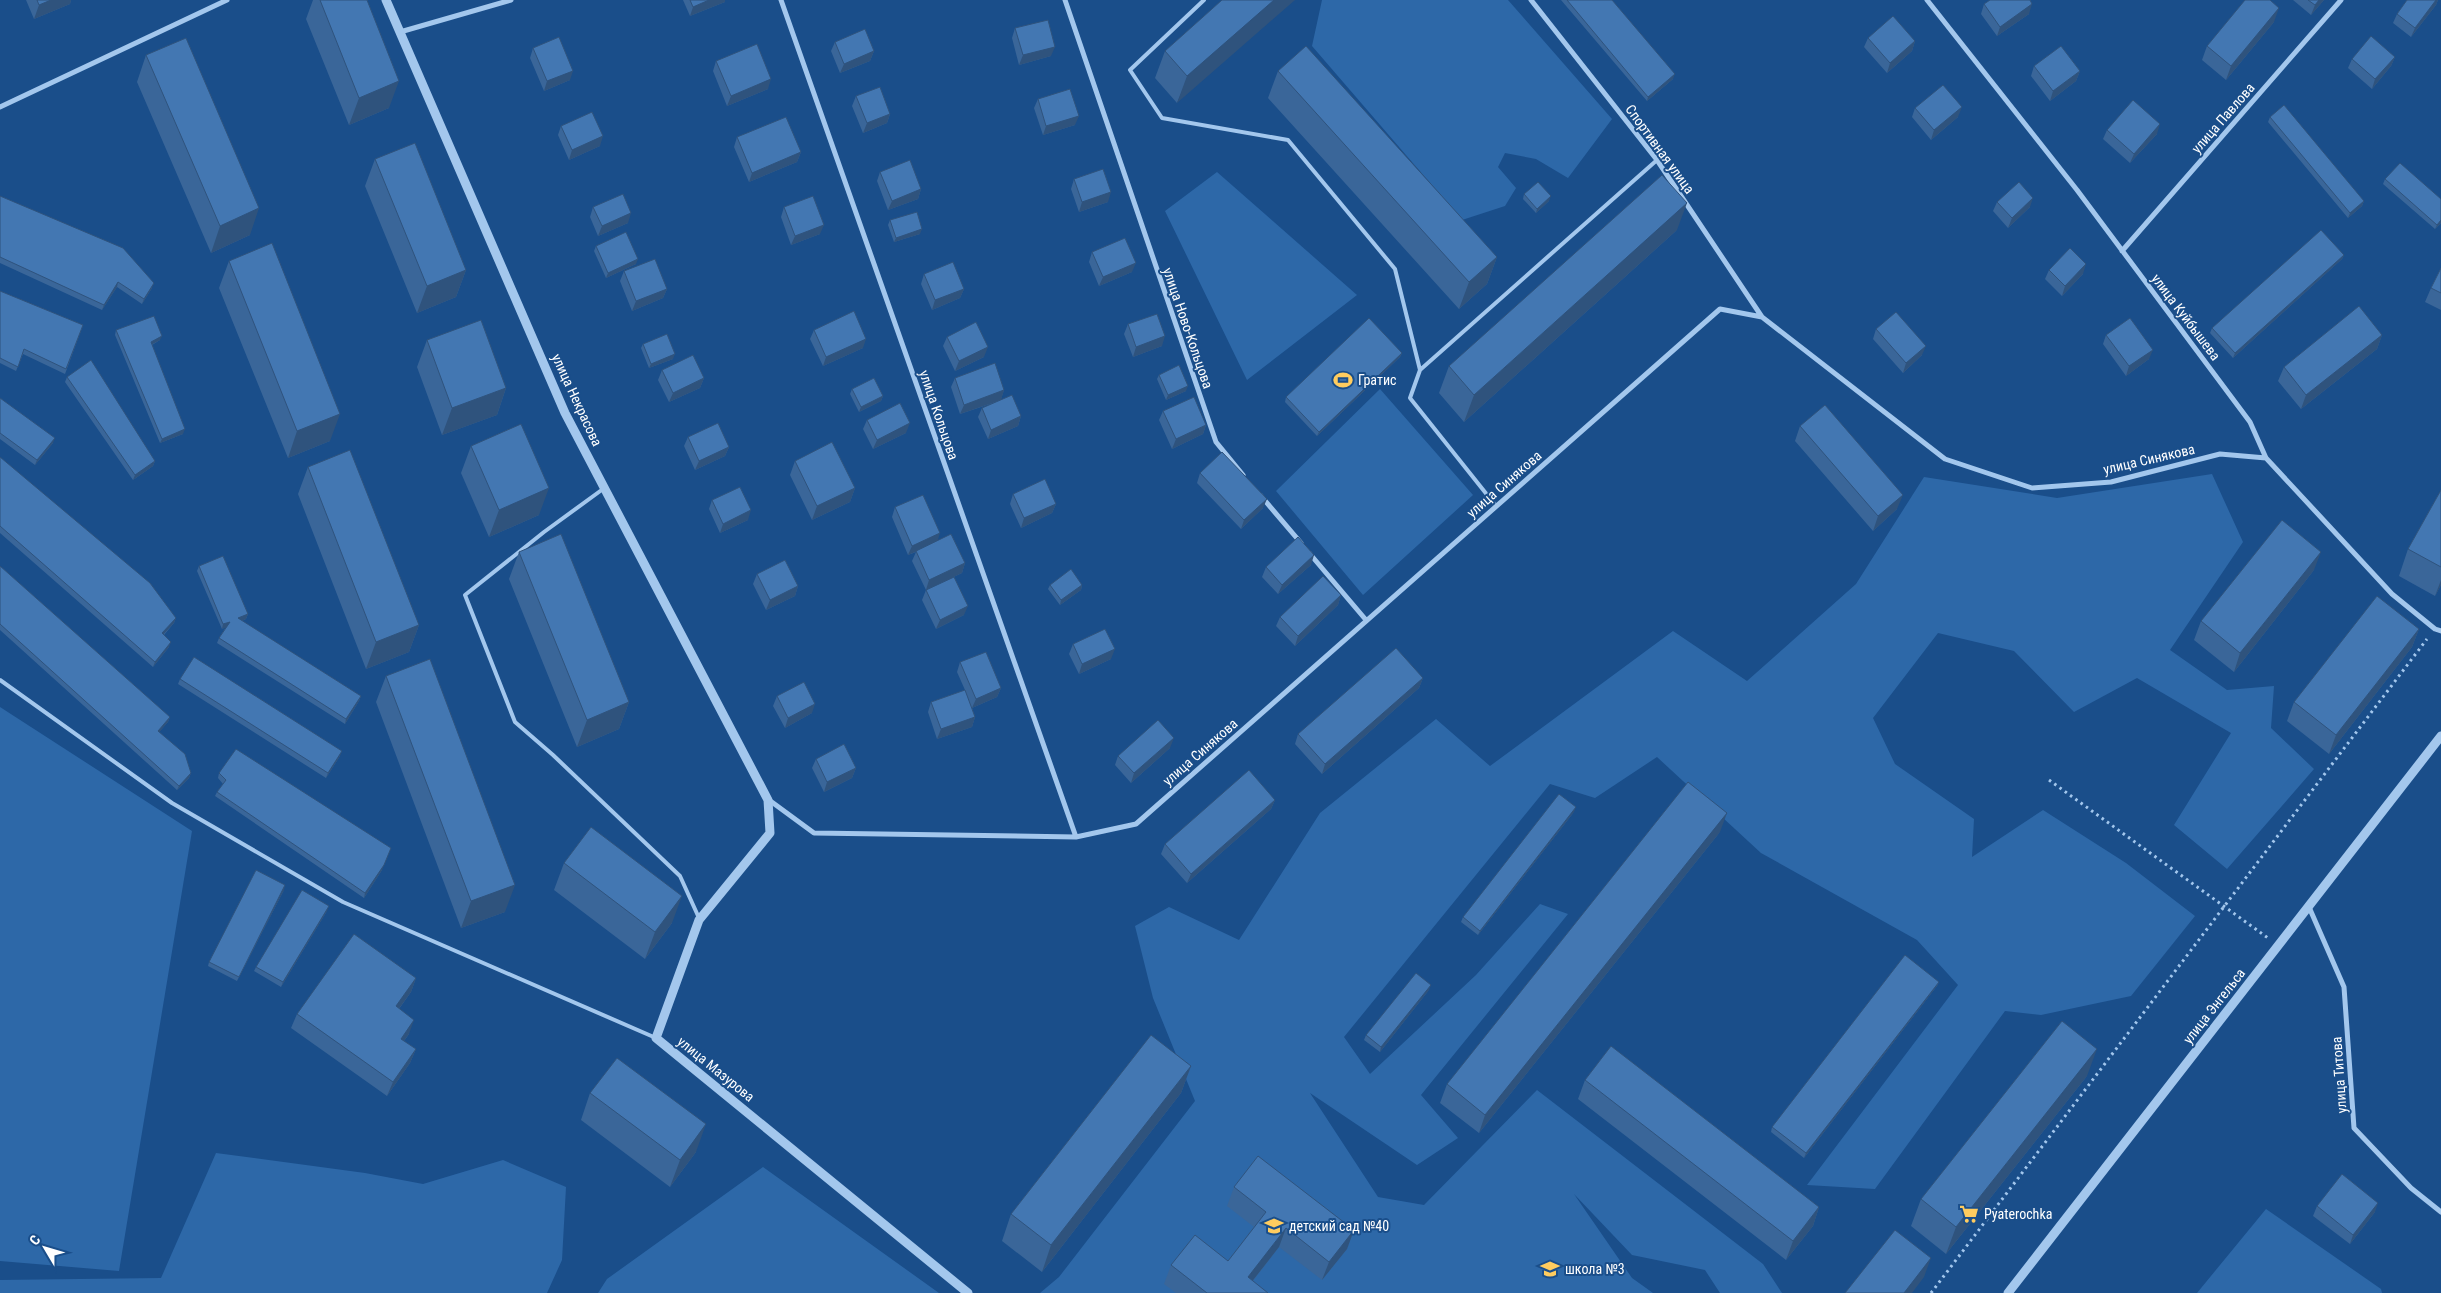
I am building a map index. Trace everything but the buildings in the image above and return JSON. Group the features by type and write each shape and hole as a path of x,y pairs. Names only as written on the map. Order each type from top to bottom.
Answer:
{"street":[{"path":"0,107 227,0"},
{"name":"улица Некрасова","path":"386,0 565,413 768,800"},
{"path":"400,32 511,0"},
{"name":"улица Кольцова","path":"781,0 1076,837"},
{"name":"улица Ново-Кольцова","path":"1065,0 1216,442 1247,480"},
{"name":"Спортивная улица","path":"1531,0 1657,160 1762,317"},
{"name":"улица Куйбышева","path":"1927,0 2078,190 2250,422 2266,458 2392,594 2435,629 2441,631"},
{"name":"улица Павлова","path":"2122,251 2341,0"},
{"name":"улица Синякова","path":"768,800 814,833 1076,837 1136,824 1720,309 1762,317 1945,459 2032,488 2111,482 2220,454 2266,458"},
{"path":"1260,494 1366,620"},
{"name":"улица Энгельса","path":"2008,1293 2441,736"},
{"name":"улица Мазурова","path":"768,800 770,833 700,920 656,1038 968,1293"},
{"name":"улица Титова","path":"2309,906 2344,987 2354,1128 2411,1188 2441,1212"}],"lane":[{"path":"1204,0 1130,70 1162,118 1288,140 1395,269 1420,370"},
{"path":"1496,506 1410,398 1420,370 1657,160"},
{"path":"604,488 544,532 465,595 515,722 553,755 680,876 700,920"},
{"path":"0,680 172,803 343,902 656,1038"}],"path":[{"path":"1931,1293 2435,629"},
{"path":"2049,780 2278,945"}],"shaded area":[{"path":"1322,0 1508,0 1612,119 1568,178 1536,159 1505,153 1498,167 1516,188 1505,206 1462,220 1312,46"},
{"path":"1217,172 1357,295 1247,380 1165,211"},
{"path":"1380,389 1473,495 1363,595 1276,491"},
{"path":"2212,474 2243,542 2170,650 2227,690 2274,686 2271,728 2314,769 2227,869 2174,825 2231,733 2137,678 2074,712 2014,651 1938,633 1873,718 1895,764 1974,819 1972,857 2043,810 2126,863 2195,916 2131,996 2041,1015 2005,1011 1875,1189 1807,1185 1958,985 1917,940 1761,853 1657,757 1595,798 1550,784 1344,1037 1370,1074 1476,975 1540,904 1568,914 1421,1095 1458,1138 1417,1165 1310,1093 1378,1197 1424,1205 1537,1090 1763,1264 1782,1293 1720,1293 1705,1270 1632,1255 1574,1194 1632,1278 1653,1293 1040,1293 1059,1277 1195,1101 1153,998 1135,926 1169,907 1239,940 1320,813 1436,719 1490,766 1673,631 1747,681 1856,584 1924,477 2057,498"},
{"path":"0,707 192,831 119,1271 0,1261"},
{"path":"216,1153 365,1173 423,1184 503,1160 566,1187 562,1260 547,1293 0,1293 0,1280 161,1278"},
{"path":"763,1167 939,1293 598,1293 607,1279"},
{"path":"2266,1209 2381,1289 2382,1293 2197,1293"}],"place":[{"name":"Гратис","path":"1343,380"},
{"name":"Pyaterochka","path":"1969,1214"},
{"name":"детский сад №40","path":"1274,1226"},
{"name":"школа №3","path":"1550,1269"}]}
